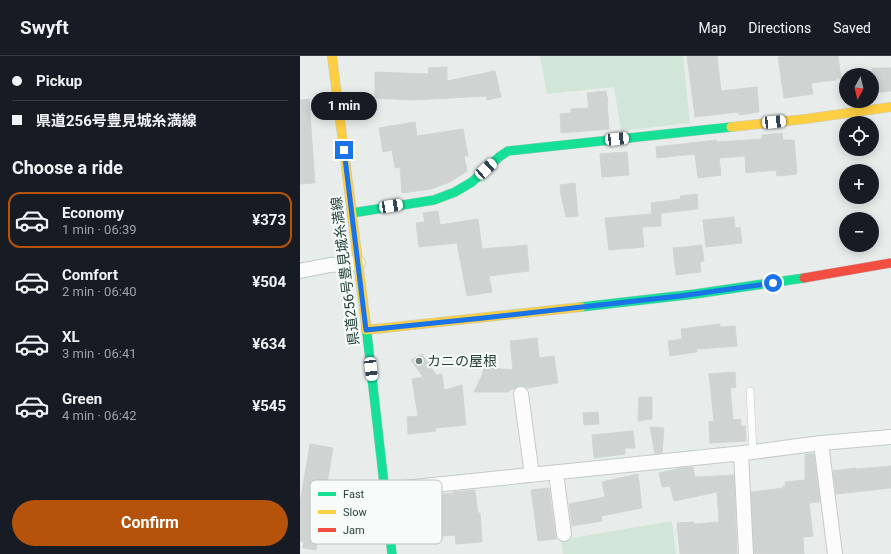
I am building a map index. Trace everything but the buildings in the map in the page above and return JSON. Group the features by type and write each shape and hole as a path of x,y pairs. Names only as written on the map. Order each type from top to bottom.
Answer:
{"street":[{"name":"県道256号豊見城糸満線","path":"332,56 384,480"},
{"path":"352,213 434,200 455,192 472,182 499,157 508,151 805,119 891,107"},
{"path":"300,271 330,265 358,263"},
{"path":"366,330 680,296 835,274 891,263"},
{"path":"521,394 532,475"},
{"path":"442,484 747,453 821,443 891,437"},
{"path":"821,443 835,554"},
{"path":"746,554 747,453"},
{"path":"556,473 564,534"},
{"name":"県道256号豊見城糸満線","path":"391,544 392,554"}],"lane":[{"path":"747,453 750,391"}],"green space":[{"path":"540,56 683,56 690,123 621,131 614,87 547,94"},
{"path":"672,521 676,554 563,554 561,540"}],"traffic: fast":[{"path":"352,213 434,200 455,192 472,182 499,157 508,151 731,127"},
{"path":"581,307 695,294 804,278"},
{"path":"366,325 384,480"},
{"path":"391,544 392,554"}],"traffic: slow":[{"path":"332,56 366,325"},
{"path":"731,127 805,119 891,107"},
{"path":"366,330 581,307"}],"traffic: jam":[{"path":"804,278 891,263"}],"place":[{"name":"カニの屋根","path":"419,361"}],"route":[{"path":"344,150 366,330 680,296 773,283"}]}
